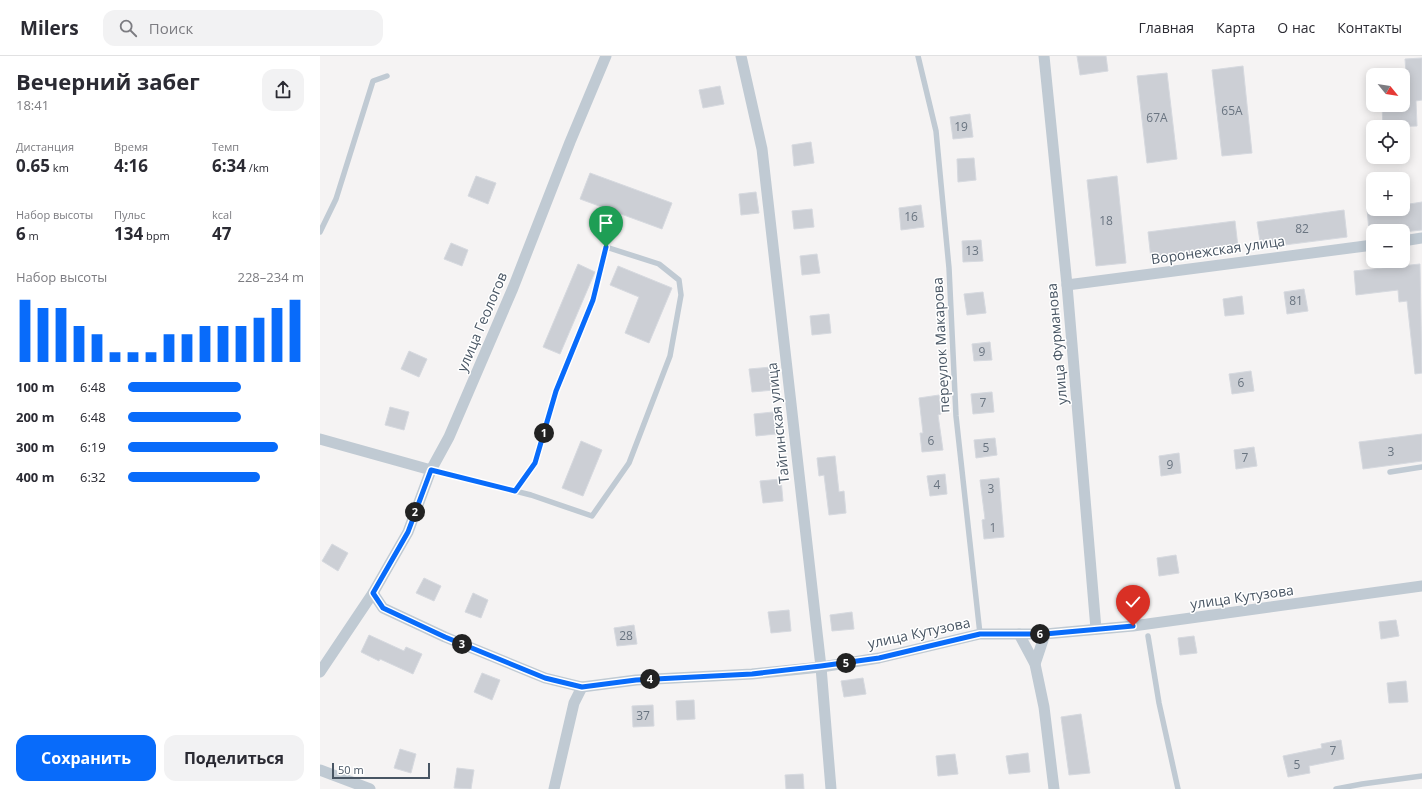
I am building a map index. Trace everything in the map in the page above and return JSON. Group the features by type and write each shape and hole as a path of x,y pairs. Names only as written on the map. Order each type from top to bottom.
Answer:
{"street":[{"name":"улица Геологов","path":"320,672 373,593 408,532 431,470 449,437 513,288 570,142 606,56"},
{"name":"Тайгинская улица","path":"741,56 762,149 821,666 831,789"},
{"name":"улица Фурманова","path":"1044,56 1067,285 1096,629"},
{"path":"1410,240 1422,238"},
{"name":"Воронежская улица","path":"1067,285 1366,246"},
{"path":"320,439 431,470"},
{"name":"улица Кутузова","path":"373,593 383,608 445,637 545,678 582,687 636,680 752,674 821,666 879,658 980,634 1045,634 1096,629 1252,611 1422,586"},
{"path":"1019,634 1035,664 1044,706 1054,789"},
{"path":"1035,664 1045,634"},
{"path":"554,789 574,702 582,687"},
{"path":"320,770 370,789"}],"lane":[{"name":"переулок Макарова","path":"918,56 936,131 949,268 956,416 980,634"},
{"path":"320,232 336,199 373,81 387,76"},
{"path":"431,470 515,491 592,516 629,463 670,356 682,295 679,280 659,264 606,247 593,300 556,391 535,463 515,491"},
{"path":"1390,472 1422,466"},
{"path":"1148,636 1159,703 1178,789"},
{"path":"1336,789 1422,776"}],"building":[{"path":"1077,56 1106,56 1108,71 1080,75"},
{"path":"1422,58 1422,100 1416,101 1417,126 1410,126 1410,120 1383,120 1382,112 1410,112 1410,68 1406,68 1405,59"},
{"path":"1243,66 1252,153 1222,156 1212,70"},
{"path":"1167,73 1177,159 1147,163 1137,76"},
{"path":"720,86 724,104 703,108 699,90"},
{"path":"970,114 973,137 953,139 950,117"},
{"path":"811,142 814,163 794,166 792,145"},
{"path":"974,158 976,180 958,182 957,159"},
{"path":"590,173 672,203 662,229 580,199"},
{"path":"476,176 496,183 488,204 468,196"},
{"path":"1117,176 1126,263 1096,266 1087,180"},
{"path":"756,192 759,213 741,215 739,194"},
{"path":"1422,202 1422,230 1410,231 1410,224 1368,224 1368,216 1410,216 1410,204"},
{"path":"921,205 924,227 901,230 899,208"},
{"path":"812,209 814,227 794,229 792,211"},
{"path":"1344,210 1347,237 1261,248 1257,222"},
{"path":"1235,221 1238,247 1151,259 1148,232"},
{"path":"981,240 983,261 963,262 962,241"},
{"path":"451,243 468,250 462,266 444,259"},
{"path":"817,254 820,273 802,275 800,256"},
{"path":"578,264 595,272 560,354 543,347"},
{"path":"1420,264 1422,373 1415,374 1407,301 1399,302 1398,290 1356,295 1354,271 1382,268 1410,268 1410,265"},
{"path":"618,266 672,288 649,343 625,333 639,297 610,285"},
{"path":"1304,289 1308,311 1287,314 1284,292"},
{"path":"983,292 986,313 967,315 964,294"},
{"path":"1242,296 1244,314 1225,316 1223,299"},
{"path":"829,314 831,333 812,335 810,316"},
{"path":"990,342 992,360 974,361 972,344"},
{"path":"409,351 427,359 419,377 401,369"},
{"path":"771,367 774,390 752,392 749,369"},
{"path":"1251,371 1254,391 1232,394 1229,374"},
{"path":"992,392 994,412 973,414 971,394"},
{"path":"939,395 941,414 938,415 943,450 922,452 920,433 923,433 919,398"},
{"path":"390,407 409,412 404,430 385,425"},
{"path":"773,412 776,434 756,436 754,414"},
{"path":"1422,434 1422,461 1363,469 1359,442"},
{"path":"995,438 997,455 976,458 974,440"},
{"path":"581,441 602,450 583,496 562,488"},
{"path":"1254,447 1257,466 1236,469 1234,450"},
{"path":"1179,453 1181,473 1161,476 1159,456"},
{"path":"835,456 839,492 844,491 846,513 829,515 824,475 819,476 817,458"},
{"path":"945,474 947,494 930,496 927,476"},
{"path":"999,478 1004,537 984,539 982,520 985,519 980,480"},
{"path":"781,479 783,501 763,503 760,481"},
{"path":"332,544 348,553 338,571 322,561"},
{"path":"1176,555 1179,573 1159,576 1157,558"},
{"path":"424,578 441,586 434,601 416,593"},
{"path":"473,593 488,600 481,618 465,612"},
{"path":"789,610 791,631 771,633 768,612"},
{"path":"852,612 854,629 832,631 830,615"},
{"path":"1396,620 1399,636 1381,639 1379,622"},
{"path":"634,625 637,644 617,646 614,628"},
{"path":"369,635 404,651 406,647 422,654 413,674 380,659 379,661 361,652"},
{"path":"1194,636 1197,653 1180,655 1178,638"},
{"path":"482,673 500,680 492,700 474,692"},
{"path":"863,678 866,694 844,697 841,681"},
{"path":"1406,681 1408,702 1389,703 1387,683"},
{"path":"694,700 695,719 677,720 676,701"},
{"path":"653,705 654,726 633,727 632,706"},
{"path":"1081,714 1090,773 1069,775 1061,717"},
{"path":"1341,740 1344,759 1309,766 1310,773 1288,777 1283,756 1322,748 1321,744"},
{"path":"400,749 416,754 411,773 394,768"},
{"path":"1028,753 1030,772 1009,774 1006,756"},
{"path":"955,754 958,774 938,776 936,756"},
{"path":"457,768 474,770 471,789 454,788"},
{"path":"803,774 804,789 786,789 785,775"}],"route":[{"path":"606,247 593,300 556,391 535,463 515,491 431,470 408,532 373,593 383,608 445,637 545,678 582,687 636,680 752,674 821,666 879,658 980,634 1045,634 1133,626"}]}
